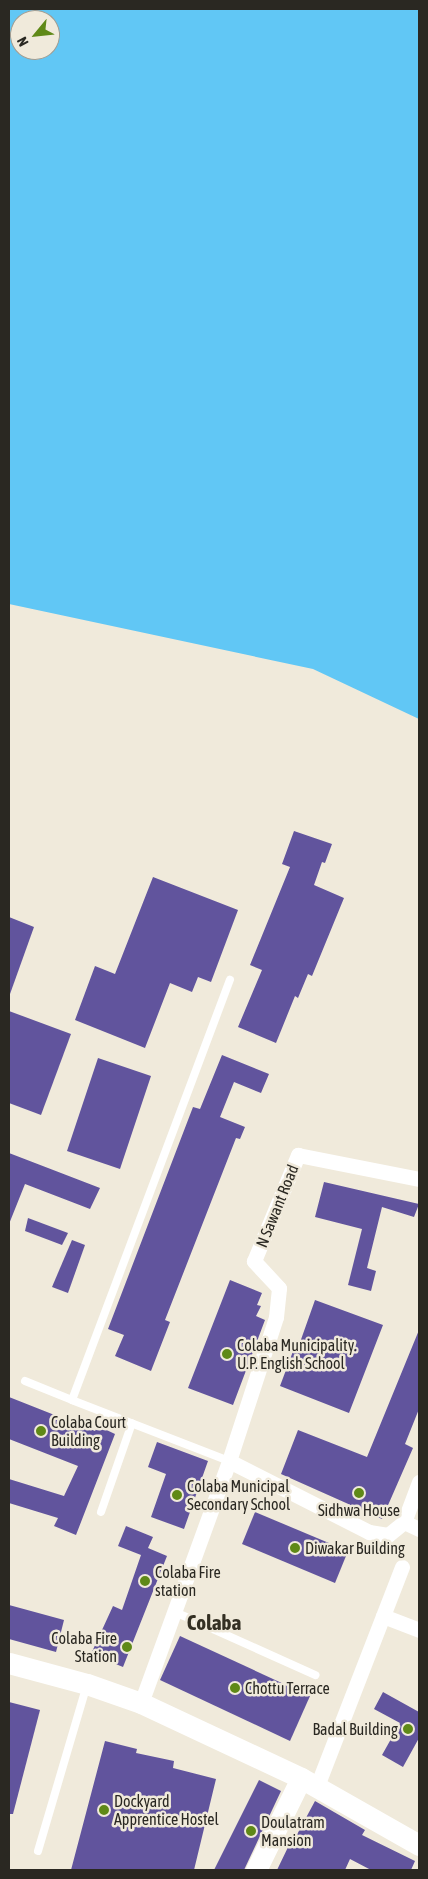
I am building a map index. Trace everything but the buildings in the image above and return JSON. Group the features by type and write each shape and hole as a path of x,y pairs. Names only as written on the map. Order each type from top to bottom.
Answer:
{"main road":[{"path":"9,1662 87,1684 141,1703 309,1782 419,1844"},
{"path":"256,1870 309,1782"}],"street":[{"name":"N Sawant Road","path":"141,1703 229,1461 276,1317 279,1288 254,1261 298,1155 419,1178"},
{"path":"229,1461 369,1532 388,1535 404,1522 419,1482"},
{"path":"404,1522 419,1528"},
{"path":"309,1782 383,1616 402,1567"},
{"path":"383,1616 419,1630"}],"lane":[{"path":"72,1400 230,980"},
{"path":"25,1381 229,1461"},
{"path":"101,1512 132,1423"},
{"path":"175,1612 315,1675"},
{"path":"38,1851 87,1684"}],"water":[{"path":"9,9 419,9 419,719 313,669 9,604"}],"place":[{"name":"Colaba Municipality. U.P. English School","path":"227,1354"},
{"name":"Colaba Court Building","path":"41,1431"},
{"name":"Sidhwa House","path":"359,1493"},
{"name":"Colaba Municipal Secondary School","path":"177,1495"},
{"name":"Diwakar Building","path":"295,1548"},
{"name":"Colaba Fire station","path":"145,1581"},
{"name":"Colaba Fire Station","path":"127,1647"},
{"name":"Chottu Terrace","path":"235,1688"},
{"name":"Badal Building","path":"408,1729"},
{"name":"Dockyard Apprentice Hostel","path":"104,1810"},
{"name":"Doulatram Mansion","path":"251,1831"}],"district":[{"name":"Colaba","path":"214,1622"}]}
